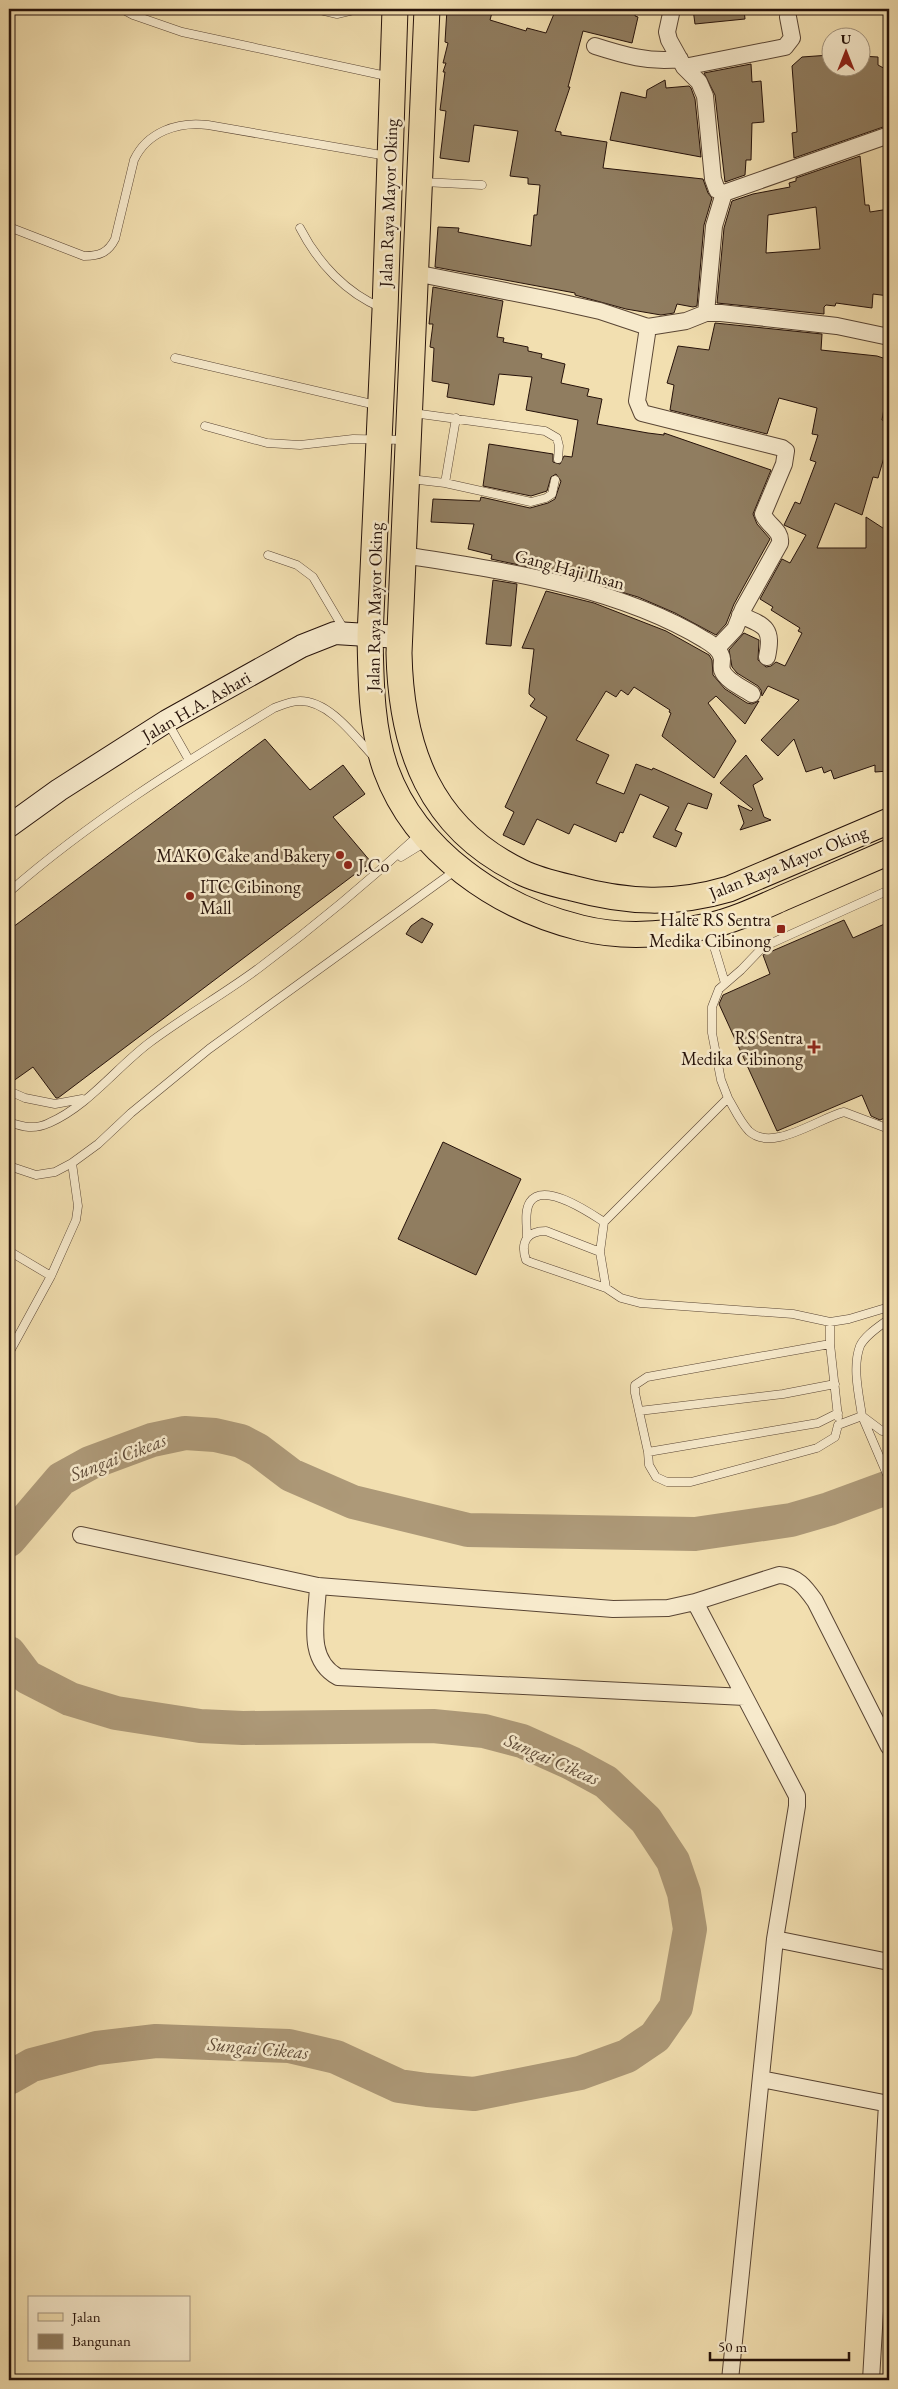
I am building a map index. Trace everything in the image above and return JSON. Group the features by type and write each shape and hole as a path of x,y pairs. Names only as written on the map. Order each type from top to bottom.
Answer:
{"main road":[{"name":"Jalan Raya Mayor Oking","path":"395,9 381,407 358,634 370,681 374,717 386,770 397,795 425,836 459,868 499,896 535,913 581,928 618,933 656,934 708,926 736,919 889,852"},
{"name":"Jalan Raya Mayor Oking","path":"427,9 418,182 400,637 400,693 406,728 421,771 447,816 477,844 523,873 591,893 640,901 704,896 729,889 889,821"},
{"path":"388,210 418,212"}],"street":[{"path":"672,9 667,32 669,40 682,63 694,74 706,96 712,179 716,190 724,193 889,135"},
{"path":"595,46 645,59 682,63 785,47 792,38 788,16"},
{"path":"706,313 714,226 724,193"},
{"path":"415,273 555,301 600,312 648,327 686,321 706,313 837,326 889,337"},
{"path":"648,327 637,401 642,413 782,448 786,451 784,464 764,514 765,519 778,532 780,543 740,615 735,629 717,648 722,656 722,670 725,676 752,694"},
{"name":"Gang Haji Ihsan","path":"403,555 499,570 572,588 665,618 717,648"},
{"path":"740,615 766,629 770,638 767,657"},
{"name":"Jalan H.A. Ashari","path":"9,826 59,790 167,721 302,646 323,636 358,634 400,637"},
{"path":"81,1535 318,1586 613,1609 668,1608 695,1602 778,1575 789,1576 799,1581 815,1601 889,1747"},
{"path":"318,1586 316,1649 325,1668 338,1677 745,1697"},
{"path":"695,1602 797,1796 797,1806 775,1939 730,2380"},
{"path":"775,1939 889,1962"},
{"path":"761,2079 888,2104 871,2380"}],"lane":[{"path":"122,9 133,15 207,38 392,77"},
{"path":"316,9 337,14 358,9"},
{"path":"9,228 84,256 104,253 110,248 115,239 134,160 139,150 152,137 184,125 208,125 368,155 389,156"},
{"path":"418,182 482,185"},
{"path":"300,228 309,246 323,264 361,299 385,310"},
{"path":"175,358 381,407"},
{"path":"409,412 545,431 557,438 559,446 558,459"},
{"path":"446,483 456,418"},
{"path":"205,426 267,443 300,445 353,439 408,440"},
{"path":"406,478 446,483 531,502 546,498 552,494 555,480"},
{"path":"268,555 297,565 313,577 358,634"},
{"path":"9,892 83,832 189,760 274,708 299,701 312,702 324,709 386,770"},
{"path":"167,721 189,760"},
{"path":"9,1122 26,1128 38,1127 59,1118 149,1043 258,968 425,836"},
{"path":"9,1166 36,1175 55,1172 72,1163 209,1049 459,868"},
{"path":"889,890 764,947 741,970 724,983 715,994 711,1017 719,1071 728,1098 749,1131 765,1136 787,1136 844,1112 889,1129"},
{"path":"708,926 724,983"},
{"path":"9,1092 24,1098 55,1104 84,1099"},
{"path":"606,1288 600,1252 604,1222 728,1098"},
{"path":"9,1354 51,1276 76,1220 78,1206 72,1163"},
{"path":"527,1237 526,1219 529,1202 542,1195 573,1202 604,1222"},
{"path":"600,1252 546,1231 536,1231 527,1237 524,1240 523,1251 526,1260 606,1288 621,1298 640,1304 793,1314 830,1322 848,1320 889,1307"},
{"path":"9,1251 51,1276"},
{"path":"889,1319 872,1332 860,1346 856,1379 862,1416 889,1479"},
{"path":"830,1322 830,1344 838,1413 835,1437 817,1448 691,1482 667,1482 656,1477 649,1465 635,1384 646,1376 830,1344"},
{"path":"640,1411 783,1394 835,1384"},
{"path":"648,1452 818,1423 838,1413"},
{"path":"838,1425 862,1416"},
{"path":"862,1416 882,1431 889,1430"}],"building":[{"path":"447,9 493,9 490,20 526,31 527,28 546,33 556,9 636,9 635,16 638,17 632,43 583,31 568,87 570,87 555,131 561,132 561,135 607,142 603,168 703,179 712,198 704,225 697,306 677,304 674,313 661,315 626,309 575,295 575,293 435,267 438,227 459,228 458,232 531,246 534,215 537,215 540,185 528,184 528,178 510,176 518,131 474,125 469,162 440,158 446,111 440,110 445,72 443,72 446,63 443,63 448,43 445,42"},
{"path":"693,9 744,9 745,19 695,24"},
{"path":"820,56 820,78 870,78 870,57 878,57 878,65 889,71 889,100 886,100 886,126 794,158 792,133 797,132 792,66 802,57"},
{"path":"751,64 752,82 761,81 764,122 752,123 751,160 746,160 745,175 725,182 715,95 704,73"},
{"path":"665,80 666,88 689,86 691,88 695,99 701,157 610,140 621,92 646,98 647,90"},
{"path":"860,156 865,205 869,205 870,212 889,209 889,296 873,294 872,308 836,303 835,306 826,305 824,307 824,314 717,303 724,228 732,201 753,194 790,187 789,183 796,181 796,178","holes":["816,207 820,249 766,253 768,215"]},
{"path":"433,287 503,301 497,337 504,338 503,342 528,347 528,351 542,354 541,358 565,364 561,383 589,389 587,396 602,399 597,424 648,433 664,435 664,433 771,470 753,514 757,524 770,539 734,604 726,624 716,635 675,613 638,597 561,574 491,559 492,555 468,549 474,524 431,522 433,499 480,501 481,497 530,508 555,499 561,481 556,474 551,477 547,491 531,496 483,486 489,444 553,454 553,462 560,464 564,456 572,457 578,420 526,410 532,377 499,374 494,405 447,397 449,384 432,381 434,348 430,347 433,324 429,324"},
{"path":"715,323 822,334 821,350 877,356 889,360 889,391 887,391 882,420 889,422 889,455 885,454 878,478 873,477 862,515 835,503 817,548 866,548 866,517 889,532 889,771 875,772 875,765 834,779 831,770 824,773 822,767 806,772 794,739 778,756 761,740 799,700 768,686 762,696 758,686 737,673 732,667 729,650 744,633 759,640 758,660 766,667 776,662 785,666 802,633 798,631 800,628 771,610 773,607 760,599 782,559 790,563 806,535 784,525 795,502 800,504 816,462 810,460 818,435 812,434 817,408 779,398 767,434 670,410 674,385 667,383 678,346 709,350"},
{"path":"493,580 517,584 511,646 486,644"},
{"path":"546,591 594,603 666,631 709,655 712,660 713,675 725,689 747,703 752,704 759,701 745,724 716,696 708,703 736,741 714,778 662,736 671,713 669,712 670,710 634,687 628,695 621,690 616,697 606,691 576,740 609,755 596,783 624,794 636,764 652,770 653,768 712,794 707,809 688,803 675,830 682,833 676,847 653,837 669,807 640,794 623,833 620,832 616,842 574,824 569,834 537,819 524,845 503,835 514,812 505,807 547,717 530,706 535,699 529,694 534,649 522,648"},
{"name":"ITC Cibinong Mall","path":"265,739 310,790 343,765 365,794 333,817 371,862 58,1098 56,1098 33,1067 9,1084 9,930"},
{"path":"746,755 763,779 753,785 764,817 771,820 740,830 744,823 738,805 751,811 753,809 720,783"},
{"path":"422,918 433,924 422,943 406,934 411,926"},
{"name":"RS Sentra Medika Cibinong","path":"844,920 853,938 889,922 889,1116 880,1120 871,1116 862,1095 777,1131 719,1004 723,995 770,974 763,955"},
{"path":"443,1142 521,1179 476,1275 398,1239"}],"waterway":[{"name":"Sungai Cikeas","path":"9,1540 61,1479 90,1463 152,1440 185,1433 215,1435 241,1441 258,1450 291,1475 353,1502 468,1530 695,1534 791,1520 829,1509 889,1487"},
{"name":"Sungai Cikeas","path":"9,1653 27,1677 70,1699 116,1713 200,1726 243,1728 433,1726 484,1731 522,1741 571,1763 606,1782 646,1820 673,1861 684,1893 690,1929 676,2007 655,2037 627,2056 580,2073 474,2094 399,2086 336,2057 289,2046 156,2041 97,2048 32,2065 9,2078"}],"place":[{"name":"MAKO Cake and Bakery","path":"340,855"},
{"name":"J.Co","path":"348,865"},
{"name":"ITC Cibinong Mall","path":"190,896"},
{"name":"Halte RS Sentra Medika Cibinong","path":"781,929"},
{"name":"RS Sentra Medika Cibinong","path":"814,1047"}]}
